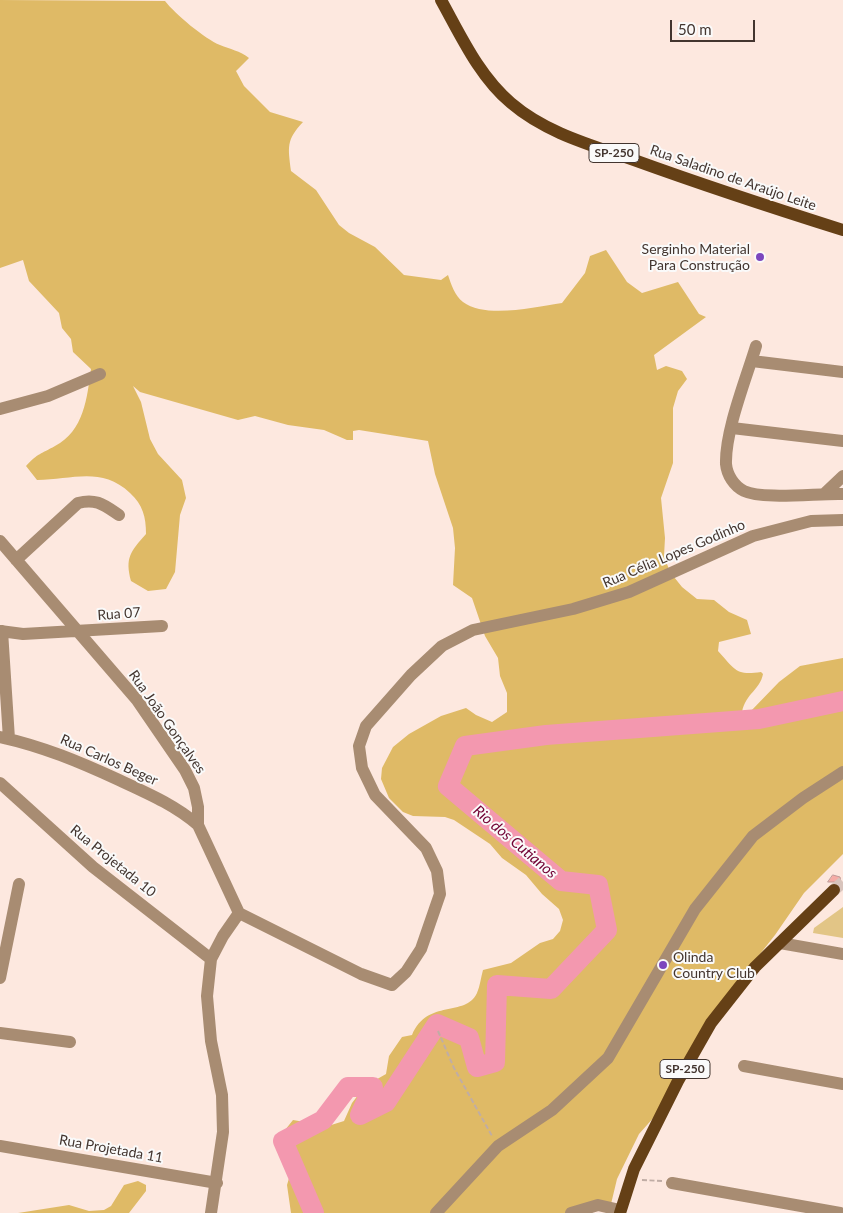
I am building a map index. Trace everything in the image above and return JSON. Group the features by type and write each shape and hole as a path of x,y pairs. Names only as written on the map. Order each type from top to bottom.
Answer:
{"main road":[{"name":"Rua Saladino de Araújo Leite","path":"441,0 484,74 510,102 535,121 566,136 716,190 843,230"},
{"name":"SP-250","path":"620,1212 630,1182 657,1120 711,1023 732,993 780,942 834,890"}],"street":[{"path":"756,346 732,428 726,465 732,481 745,492 764,495 843,494"},
{"path":"752,360 843,372"},
{"path":"0,409 48,396 100,374"},
{"path":"732,428 843,441"},
{"path":"825,493 843,476"},
{"path":"16,560 78,503 89,500 100,502 119,515"},
{"name":"Rua Célia Lopes Godinho","path":"239,912 361,974 392,985 406,972 421,949 440,894 436,871 426,848 374,795 362,768 359,746 366,726 411,676 442,646 473,630 573,609 629,592 753,536 811,521 843,520"},
{"name":"Rua João Gonçalves","path":"0,541 137,700 185,770 194,788 198,808 198,826 239,912"},
{"name":"Rua 07","path":"1,631 23,634 162,626"},
{"path":"1,631 5,738"},
{"name":"Rua Carlos Beger","path":"5,738 34,744 65,756 153,796 185,814 198,826"},
{"path":"436,1213 498,1146 552,1110 608,1058 695,909 753,836 803,798 843,772"},
{"name":"Rua Projetada 10","path":"0,782 93,867 211,959"},
{"path":"0,978 19,884"},
{"path":"211,1213 218,1183 223,1132 222,1094 211,1041 207,996 211,959 239,912"},
{"path":"780,942 843,954"},
{"path":"0,1033 70,1042"},
{"path":"744,1066 843,1084"},
{"name":"Rua Projetada 11","path":"0,1146 218,1183"},
{"path":"672,1183 840,1213"},
{"path":"571,1213 598,1205 620,1212"}],"path":[{"path":"438,1031 454,1068 498,1146"},
{"path":"630,1182 648,1179 672,1183"}],"shaded area":[{"path":"0,0 165,1 183,19 206,37 249,58 236,71 244,86 270,112 303,122 291,139 289,156 291,171 316,190 339,225 349,233 375,247 404,275 441,280 448,275 458,297 473,307 497,311 562,303 585,273 590,256 606,250 627,282 642,293 678,282 699,314 706,317 654,355 657,370 666,366 682,371 687,379 678,391 673,408 673,463 661,498 665,538 664,556 670,572 682,587 697,599 714,600 729,612 747,620 751,634 719,642 718,651 736,670 746,673 761,672 763,674 742,712 749,713 779,682 800,666 843,658 843,854 804,893 775,935 715,1011 672,1097 639,1134 617,1179 611,1204 587,1213 291,1213 287,1185 292,1168 281,1135 293,1120 328,1126 344,1121 352,1103 365,1086 386,1074 389,1056 402,1037 412,1035 427,1016 464,1005 471,1000 477,993 483,970 511,963 540,943 553,939 560,931 563,920 559,909 542,894 526,875 502,858 490,844 454,820 445,817 413,816 403,812 389,798 381,779 382,768 393,747 409,734 441,716 466,708 492,722 507,712 507,693 500,676 498,658 485,636 472,598 453,585 455,548 453,528 435,474 428,441 359,430 353,431 353,440 347,440 324,430 288,425 255,416 238,420 140,392 133,386 141,402 150,439 158,454 182,480 186,498 180,515 175,572 166,589 148,591 131,581 129,573 130,556 146,534 143,512 138,502 130,493 119,485 97,477 86,476 37,480 26,466 37,456 65,440 72,432 82,413 91,369 73,352 71,339 62,328 59,313 29,281 23,260 0,268"},
{"path":"843,907 843,938 813,933 814,928"},
{"path":"138,1181 146,1185 146,1191 129,1213 18,1213 69,1205 89,1211 104,1210 111,1206 124,1185"}],"building":[{"path":"833,875 840,877 842,888 837,882 828,882"}],"waterway":[{"name":"Rio dos Cutianos","path":"314,1213 283,1141 323,1120 348,1087 373,1087 360,1115 386,1102 437,1024 469,1038 477,1067 495,1062 497,985 551,989 607,930 598,885 561,881 448,786 465,746 546,735 759,719 843,701"}],"tunnel":[{"path":"834,890 843,882"}],"place":[{"name":"Serginho Material Para Construção","path":"760,257"},
{"name":"Olinda Country Club","path":"663,965"}]}
